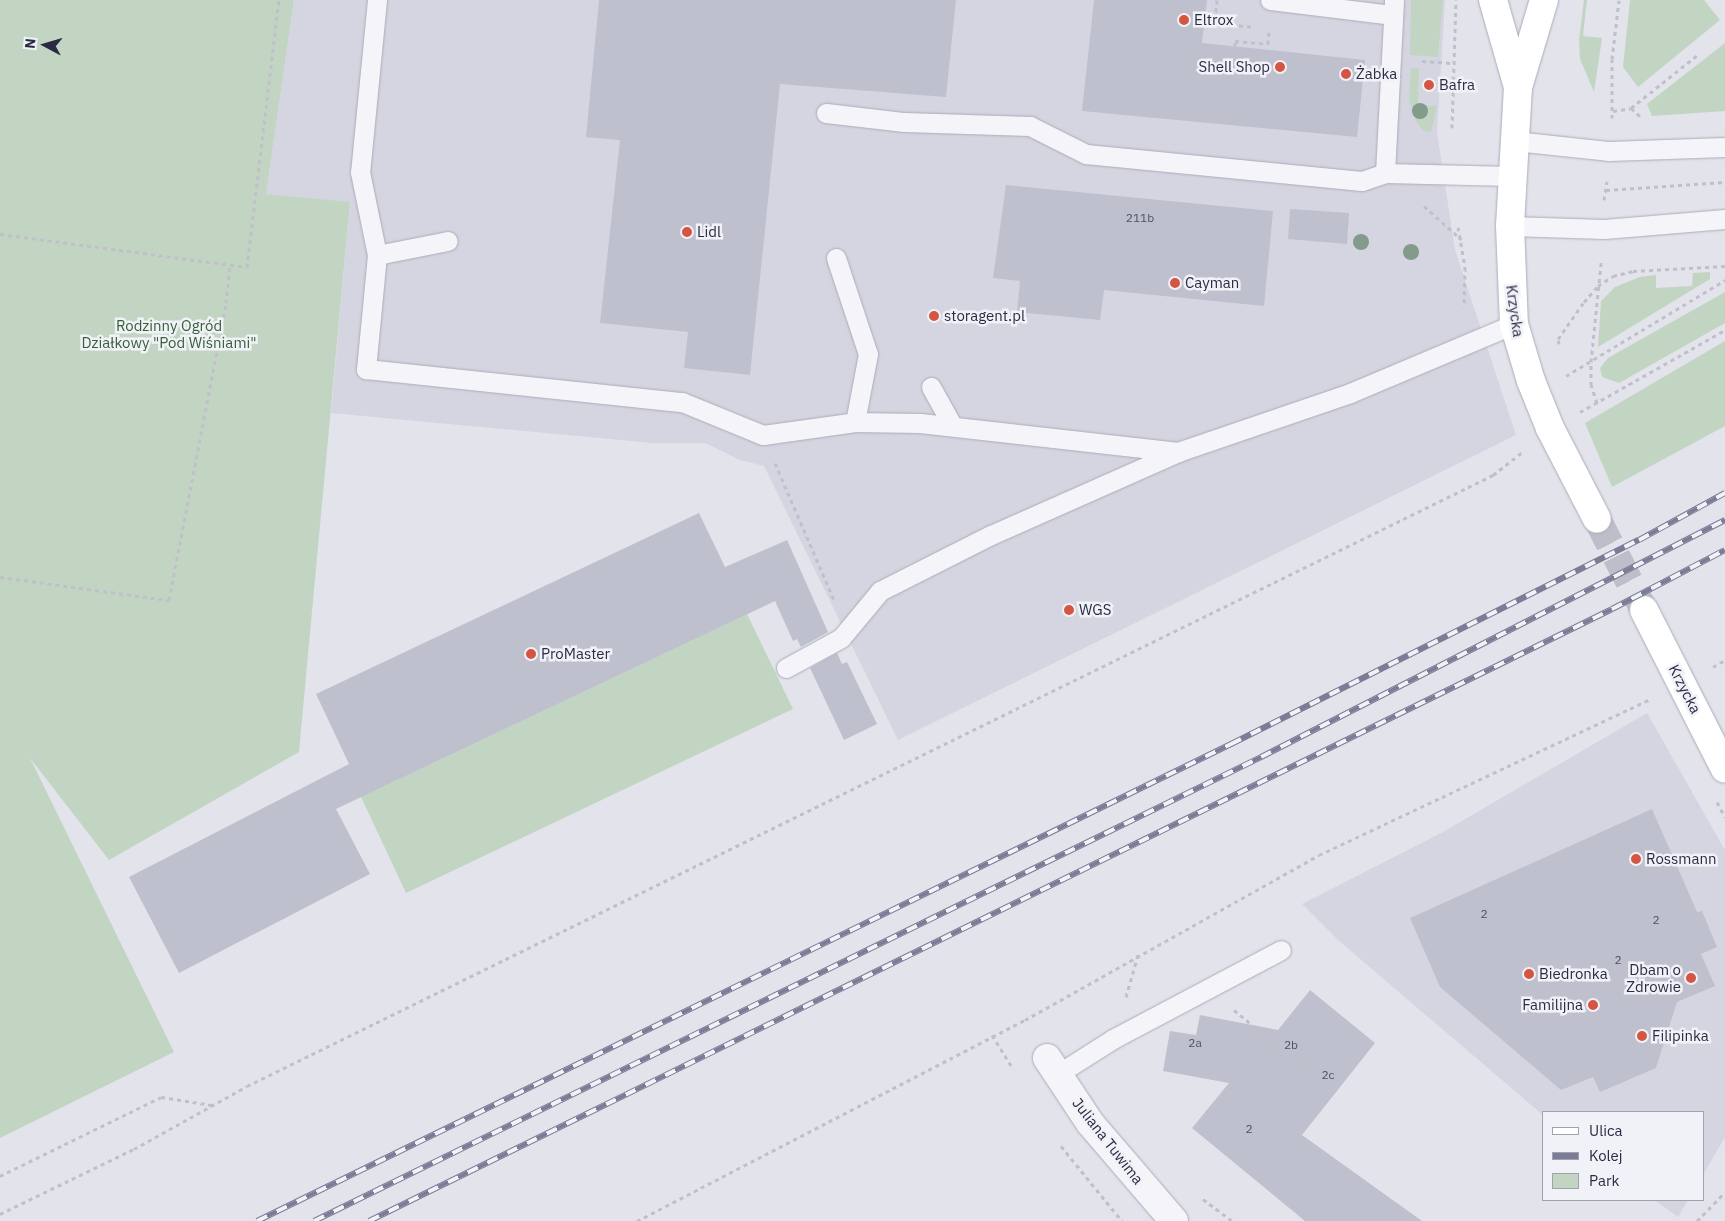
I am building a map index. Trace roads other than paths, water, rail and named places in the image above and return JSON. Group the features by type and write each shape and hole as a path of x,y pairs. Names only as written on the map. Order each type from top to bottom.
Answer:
{"street":[{"name":"Krzycka","path":"1494,0 1518,87"},
{"name":"Krzycka","path":"1544,0 1518,87 1510,226 1514,324 1531,381 1550,428 1597,519"},
{"name":"Krzycka","path":"1644,610 1725,769"},
{"name":"Juliana Tuwima","path":"1053,1066 1090,1124 1174,1221"}],"lane":[{"path":"377,0 360,172 377,255 366,369 682,402 763,435 855,422 952,425 1178,452"},
{"path":"1270,0 1393,8 1385,173"},
{"path":"826,113 904,122 1030,126 1086,154 1362,181 1385,173 1512,176"},
{"path":"1515,141 1609,150 1725,147"},
{"path":"1510,226 1604,228 1725,219"},
{"path":"377,255 448,241"},
{"path":"836,258 868,354 855,422"},
{"path":"786,668 848,632 880,591 992,535 1178,452 1350,393 1514,324"},
{"path":"931,387 952,425"},
{"path":"1053,1066 1113,1039 1281,950"}],"tunnel":[{"path":"1597,519 1644,610"}],"railway":[{"path":"257,1221 1231,744 1639,540 1725,493"},
{"path":"314,1221 1261,757 1725,520"},
{"path":"369,1221 1612,609 1725,550"}],"place":[{"name":"Eltrox","path":"1184,20"},
{"name":"Shell Shop","path":"1280,67"},
{"name":"Żabka","path":"1346,74"},
{"name":"Bafra","path":"1429,85"},
{"name":"Lidl","path":"687,232"},
{"name":"Cayman","path":"1175,283"},
{"name":"storagent.pl","path":"934,316"},
{"name":"WGS","path":"1069,610"},
{"name":"ProMaster","path":"531,654"},
{"name":"Rossmann","path":"1636,859"},
{"name":"Biedronka","path":"1529,974"},
{"name":"Dbam o Zdrowie","path":"1691,978"},
{"name":"Familijna","path":"1593,1005"},
{"name":"Filipinka","path":"1642,1036"}],"park label":[{"name":"Rodzinny Ogród Działkowy \"Pod Wiśniami\"","path":"169,334"}]}
